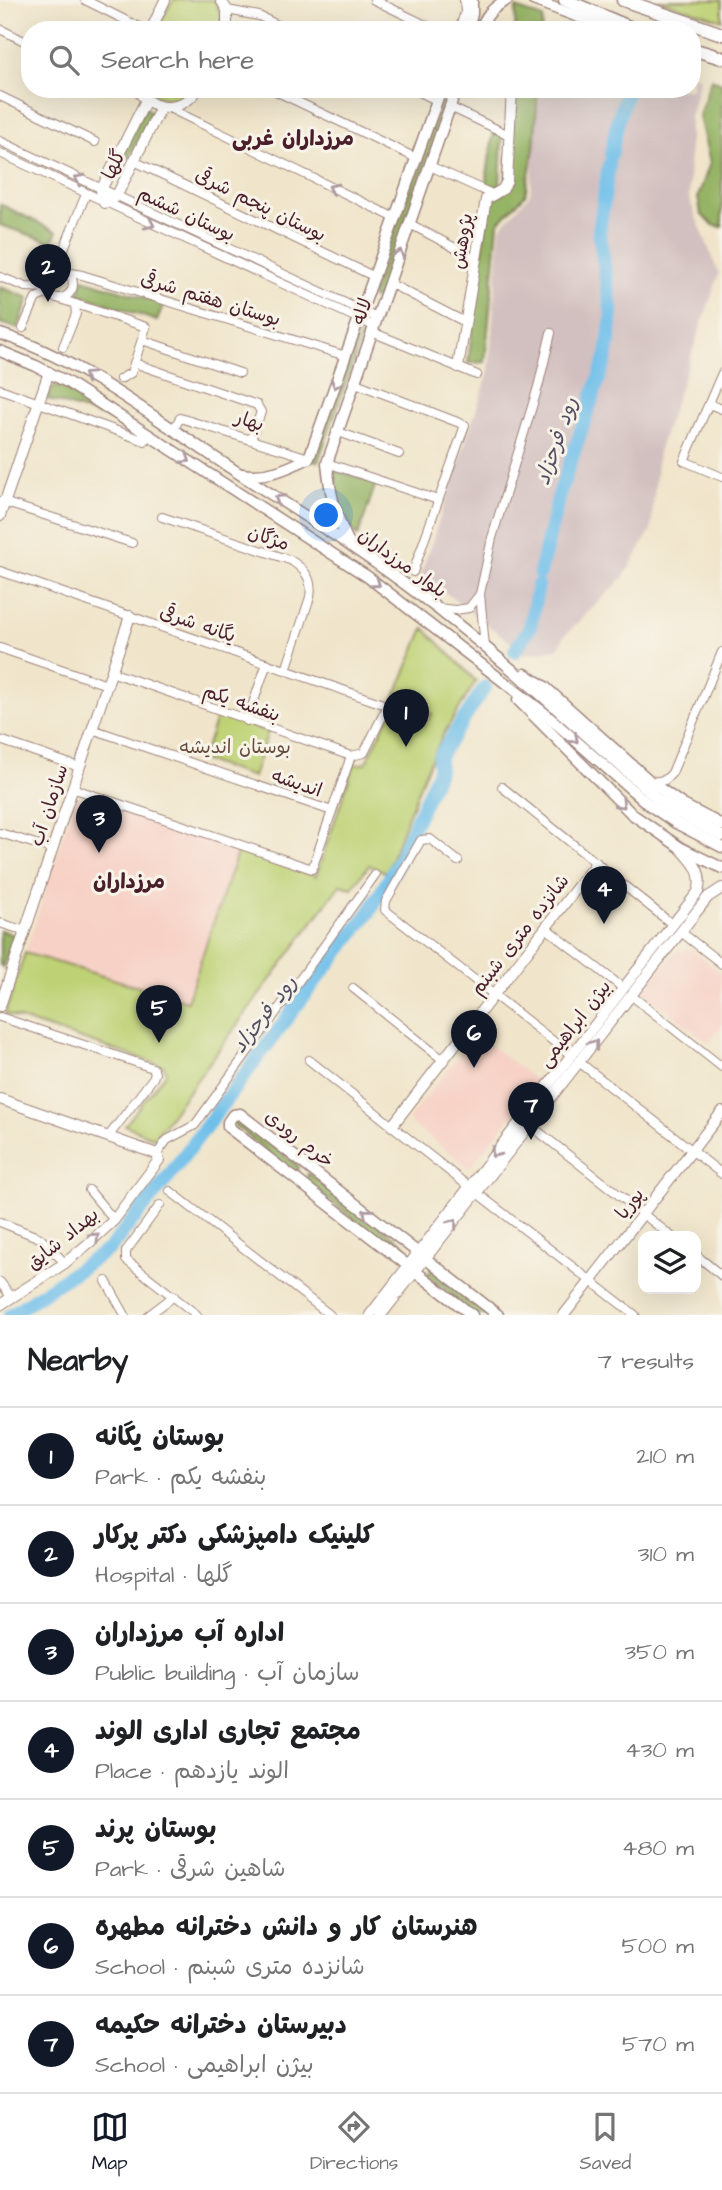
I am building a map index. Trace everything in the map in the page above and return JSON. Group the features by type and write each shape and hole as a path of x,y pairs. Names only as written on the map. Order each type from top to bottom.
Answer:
{"highway":[{"path":"565,0 614,21"},
{"path":"627,1 685,21"},
{"path":"701,27 722,34"},
{"path":"701,52 722,58"},
{"path":"701,53 722,64"}],"main road":[{"path":"470,21 472,0"},
{"path":"483,21 492,10 507,0"},
{"path":"533,0 589,21"},
{"name":"لاله","path":"309,458 437,98"},
{"name":"لاله","path":"351,545 337,520 330,496 327,463 336,430 453,98"},
{"name":"بلوار مرزداران","path":"0,334 18,339 76,368 351,545 497,656 654,797 680,814 722,827"},
{"name":"بلوار مرزداران","path":"0,351 49,372 368,577 543,712 648,804 676,823 722,847"},
{"path":"238,473 254,476 273,474 309,458"},
{"path":"497,656 545,687 651,782 675,800 722,827"},
{"path":"486,668 632,814 681,848 722,868"},
{"name":"خرم رودی","path":"472,1315 228,1127 233,1115 240,1114 498,1315"},
{"path":"296,1180 307,1166"}],"street":[{"path":"85,0 129,21"},
{"path":"153,21 165,0"},
{"path":"221,0 227,10 227,21"},
{"path":"374,0 417,21"},
{"path":"462,21 465,12 464,0"},
{"path":"227,10 259,16 269,21"},
{"path":"0,30 21,40"},
{"path":"0,96 95,142"},
{"path":"165,108 184,104 190,98"},
{"path":"290,98 416,158"},
{"name":"پژوهش","path":"458,368 486,199 503,189 507,181 511,98"},
{"path":"146,100 395,218"},
{"name":"گلها","path":"146,100 101,190 104,203 116,197 165,108"},
{"path":"450,107 509,135"},
{"name":"بوستان ششم","path":"0,141 361,316"},
{"name":"بوستان ششم","path":"0,153 104,203 361,316"},
{"name":"بوستان پنجم شرقی","path":"134,161 375,277"},
{"path":"430,166 495,195"},
{"name":"گلها","path":"55,271 86,194"},
{"path":"410,224 476,259"},
{"path":"23,328 36,298 47,290 48,276 55,271 66,272 72,279 72,289 66,296 57,298"},
{"name":"بوستان هفتم شرقی","path":"66,272 346,356"},
{"path":"0,277 26,287 47,290 57,298 146,327 131,373 121,379"},
{"path":"389,283 466,323"},
{"path":"63,347 76,314 75,304"},
{"path":"361,316 458,368 477,374"},
{"path":"485,647 480,594 492,538 538,387 551,333"},
{"path":"142,340 240,373"},
{"path":"134,363 257,405 261,412 251,439"},
{"path":"0,516 2,502 49,372"},
{"path":"722,373 684,461 722,477"},
{"path":"353,382 465,425 413,572"},
{"path":"0,389 145,441"},
{"path":"709,404 722,409"},
{"name":"بهار","path":"173,430 180,418 309,458"},
{"path":"336,430 400,454"},
{"path":"327,463 439,500"},
{"path":"2,502 132,543"},
{"name":"مژگان","path":"162,517 290,560 307,575 312,586 310,597 286,670"},
{"name":"یگانه شرقی","path":"0,571 386,705 364,753 351,757"},
{"path":"435,607 455,610 469,608 480,594"},
{"name":"سازمان آب","path":"0,1006 130,616"},
{"path":"0,648 107,685"},
{"path":"675,800 671,793 672,773 722,652"},
{"path":"247,721 267,663"},
{"name":"بنفشه یکم","path":"111,672 351,757"},
{"name":"اندیشه","path":"92,729 332,811"},
{"path":"0,740 79,767"},
{"path":"72,788 312,869 351,757"},
{"path":"651,782 665,780 672,773"},
{"path":"502,787 722,964"},
{"path":"0,833 52,849"},
{"path":"458,861 430,839 423,839 384,908 722,1174"},
{"name":"بیژن ابراهیمی","path":"370,1315 411,1268 575,1059 632,996 677,929 701,884 699,871 681,848"},
{"name":"شانزده متری شبنم","path":"392,1126 596,863"},
{"path":"0,1099 157,1154 167,1140 195,1125 374,874"},
{"name":"بیژن ابراهیمی","path":"575,1059 623,988 708,897 722,888"},
{"path":"0,923 25,931"},
{"path":"546,928 722,1067"},
{"path":"353,988 443,1060"},
{"path":"0,1017 153,1068 153,1078 108,1137"},
{"path":"309,1060 635,1315"},
{"name":"پوریا","path":"564,1315 722,1112"},
{"path":"526,1121 665,1231"},
{"name":"بهداد شایق","path":"0,1305 65,1263 114,1220 158,1163 157,1154"},
{"path":"89,1190 114,1220"},
{"path":"170,1191 330,1315"},
{"path":"160,1205 125,1255 126,1260 197,1315"},
{"path":"0,1222 40,1238 65,1263"},
{"path":"701,1259 722,1276"},
{"name":"بیژن ابراهیمی","path":"381,1315 411,1268"},
{"path":"106,1281 125,1315"},
{"path":"0,1282 12,1298"},
{"path":"149,1315 174,1296"}],"shaded area":[{"path":"539,98 695,98 690,118 689,199 719,274 658,452 651,530 623,578 564,636 558,649 526,654 421,574 489,372 500,228 530,194"},
{"path":"76,796 238,850 187,1001 25,953"},
{"path":"691,949 722,974 722,1026 709,1043 643,992 676,951"},
{"path":"476,1034 538,1082 470,1168 409,1122 409,1118"}],"green space":[{"path":"173,0 214,0 222,17 221,21 161,21"},
{"path":"657,0 722,0 722,20"},
{"path":"516,8 543,18 543,21 515,21"},
{"path":"711,79 722,83 722,227 713,225 701,214 698,197 710,163 699,116"},
{"path":"443,98 450,98 378,297 373,299 371,296"},
{"path":"512,98 537,98 534,148 525,195 498,223 485,362 468,363 489,203 505,192"},
{"path":"145,107 151,112 123,170 117,169"},
{"path":"493,134 502,137 500,186 492,186 486,182"},
{"path":"0,204 57,232 51,242 0,225"},
{"path":"83,279 164,304 157,321 79,294"},
{"path":"0,287 29,298 18,328 0,323"},
{"path":"363,323 366,325 318,462 311,459"},
{"path":"63,385 120,422 47,399 52,388"},
{"path":"334,470 376,483 358,536 339,504 334,487"},
{"path":"424,628 476,681 443,735 424,775 386,873 369,865 352,888 340,885 154,1138 125,1125 166,1073 164,1066 5,1014 25,953 187,1001 238,850 316,876 354,765 366,763 391,712 424,725 432,714 394,699"},
{"name":"بوستان اندیشه","path":"217,715 268,732 253,777 202,760"},
{"path":"0,930 14,935 3,967 0,965"},
{"path":"235,1121 298,1166 298,1170 294,1172 234,1125"},
{"path":"308,1173 406,1246 404,1253 396,1253 306,1181"},
{"path":"430,1271 435,1272 489,1315 476,1315 427,1275"}],"waterway":[{"name":"رود فرحزاد","path":"611,154 625,98"},
{"name":"رود فرحزاد","path":"609,165 599,232 612,315"},
{"name":"رود فرحزاد","path":"540,573 559,495 607,355 611,323"},
{"name":"رود فرحزاد","path":"515,651 530,627 538,585"},
{"name":"رود فرحزاد","path":"10,1315 109,1249 165,1181 370,911 395,868 439,770 439,757 485,687"}],"place":[{"name":"کلینیک دامپزشکی دکتر پرکار","path":"48,302"},
{"name":"بوستان یگانه","path":"406,747"},
{"name":"اداره آب مرزداران","path":"99,853"},
{"name":"مجتمع تجاری اداری الوند","path":"604,924"},
{"name":"بوستان پرند","path":"159,1043"},
{"name":"هنرستان کار و دانش دخترانه مطهره","path":"474,1068"},
{"name":"دبیرستان دخترانه حکیمه","path":"531,1140"}],"district":[{"name":"مرزداران غربی","path":"293,138"},
{"name":"مرزداران","path":"129,881"}]}
